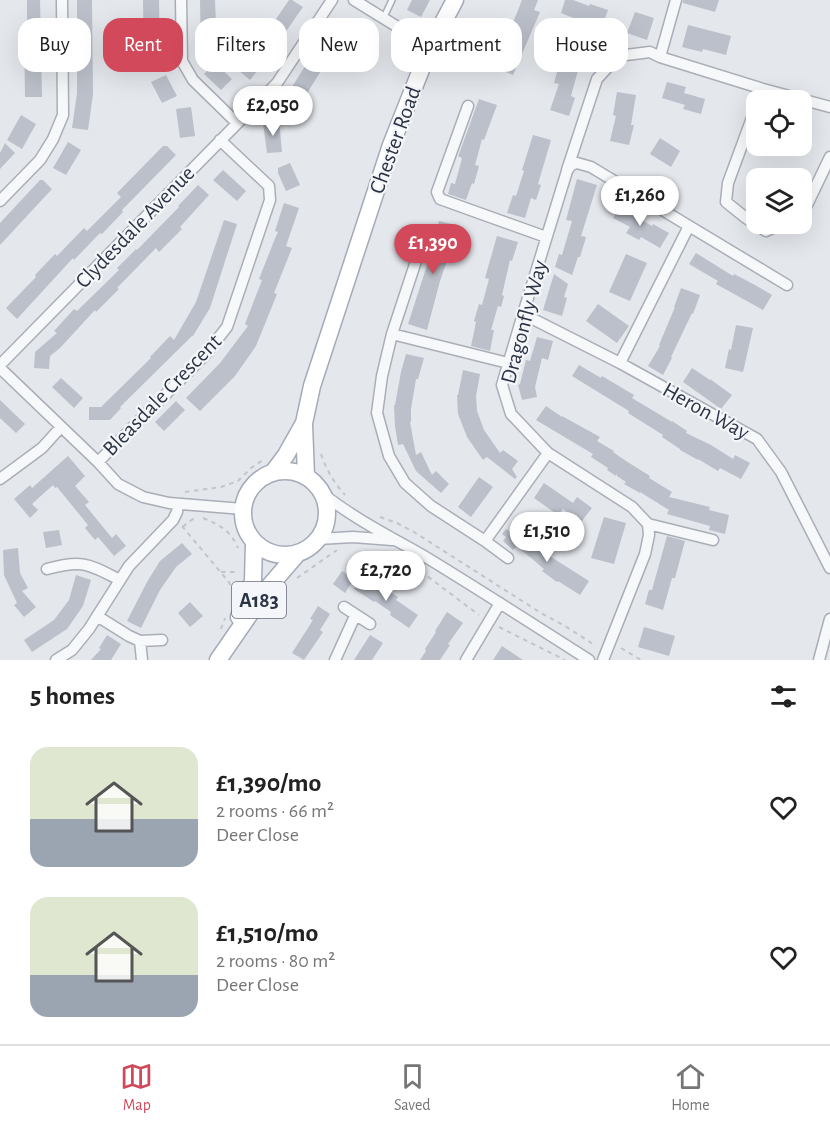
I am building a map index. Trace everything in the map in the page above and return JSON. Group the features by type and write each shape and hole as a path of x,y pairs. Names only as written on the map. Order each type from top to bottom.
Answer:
{"main road":[{"name":"Chester Road","path":"445,18 455,0"},
{"name":"Chester Road","path":"304,423 312,386 391,145 420,72"},
{"path":"304,423 306,476"},
{"path":"272,463 306,476 318,486 327,505 327,516 318,539 307,549 298,553 274,554 260,548 246,546 243,508 249,489 272,463 286,455 304,423"},
{"name":"A183","path":"221,655 253,581 246,546"},
{"name":"A183","path":"221,655 267,589 298,553"}],"street":[{"path":"0,201 40,160 53,139 63,115 62,0"},
{"path":"181,0 182,61 193,80 237,123"},
{"name":"Clydesdale Avenue","path":"0,366 277,83 332,0"},
{"path":"354,0 391,24"},
{"path":"660,57 676,0"},
{"name":"Dragonfly Way","path":"648,524 632,507 548,453 511,414 502,385 546,237 597,79 618,56 650,52 762,89 830,107"},
{"path":"468,106 437,192 440,200 546,237"},
{"path":"746,134 728,183 726,202 746,218"},
{"name":"Bleasdale Crescent","path":"98,462 204,356 227,327 270,200 269,186 220,140"},
{"path":"812,194 830,157"},
{"path":"569,168 577,163 591,167 787,285"},
{"path":"620,363 689,226"},
{"path":"417,258 392,334 382,376 377,413 389,456 405,483 431,506 507,558"},
{"name":"Heron Way","path":"523,314 620,363 757,439 781,472 830,568"},
{"path":"392,334 508,363"},
{"path":"0,366 118,484 143,497 169,503 243,508"},
{"path":"0,479 42,448 61,427"},
{"path":"485,541 548,453"},
{"path":"323,494 356,518 399,541 589,660"},
{"path":"56,660 72,650 89,629 129,566 173,519 178,504"},
{"path":"601,654 610,642 645,554 649,535 648,524 713,540"},
{"path":"318,539 353,537 399,541"},
{"path":"47,569 64,564 87,564 120,580"},
{"path":"466,660 500,603"},
{"path":"344,607 370,624"},
{"path":"97,616 140,641 162,640"},
{"path":"335,660 355,616"},
{"path":"819,660 830,619"},
{"path":"140,641 142,660"}],"lane":[{"path":"383,19 392,0"}],"path":[{"path":"305,452 320,452 326,468 338,487 351,501"},
{"path":"184,492 221,487 238,481 251,468 272,463"},
{"path":"372,514 414,532 565,626 601,654"},
{"path":"183,527 192,518 204,518 228,531 246,546"},
{"path":"173,519 183,527 228,581 234,592 236,584"},
{"path":"290,583 337,550 344,549"},
{"path":"380,552 403,558 488,622 565,660"},
{"path":"239,577 240,566"},
{"path":"220,630 227,611"},
{"path":"610,642 641,660"}],"building":[{"path":"27,0 40,0 40,18 27,18"},
{"path":"77,0 92,0 93,94 88,130 72,128 77,93 77,72 91,72 91,18 77,18"},
{"path":"143,0 159,0 159,18 143,18"},
{"path":"200,0 215,0 216,18 200,18"},
{"path":"289,0 303,7 287,30 287,18 277,18"},
{"path":"412,0 430,0 421,17 407,10"},
{"path":"522,0 538,0 534,10 540,12 537,18 534,18 534,26 522,54 522,18 515,18"},
{"path":"565,0 573,0 608,10 605,18 574,18 561,13"},
{"path":"683,0 719,0 715,12 683,3"},
{"path":"635,12 654,18 647,40 628,33"},
{"path":"688,25 731,36 726,55 682,47"},
{"path":"25,72 41,72 42,97 25,97"},
{"path":"225,72 232,79 221,90 204,74"},
{"path":"240,72 256,72 250,80"},
{"path":"301,72 320,72 306,95 309,97 290,120 275,108"},
{"path":"557,72 578,72 571,96 575,98 569,116 550,110 559,84 554,83"},
{"path":"166,75 177,96 162,103 151,82"},
{"path":"667,82 686,87 684,93 705,99 701,114 683,109 685,105 662,98"},
{"path":"617,92 636,95 631,125 634,125 629,145 610,141 616,116 613,115"},
{"path":"479,99 497,105 484,140 482,139 475,165 479,166 466,200 448,194 451,183 455,184 462,158 458,156"},
{"path":"191,107 195,136 180,138 176,109"},
{"path":"21,115 36,124 22,149 7,140"},
{"path":"279,121 282,152 267,153 263,123"},
{"path":"533,135 551,140 538,184 541,185 536,200 531,198 525,218 507,213 513,195 516,196"},
{"path":"660,138 680,151 671,167 650,154"},
{"path":"68,142 81,150 66,175 53,168"},
{"path":"5,143 15,153 0,169 0,153"},
{"path":"163,146 167,146 176,155 122,210 123,212 102,234 100,233 74,260 73,258 17,319 6,308 55,254 57,256 84,228 87,231 121,197 117,193"},
{"path":"290,163 300,185 286,191 278,168"},
{"path":"223,170 246,191 237,201 213,180"},
{"path":"577,179 597,185 581,236 586,237 572,275 555,267 559,254 562,255 572,221 566,220"},
{"path":"40,180 52,189 0,245 0,223"},
{"path":"198,185 209,195 180,227 182,229 159,252 156,248 117,288 119,289 50,356 49,369 34,368 35,352 57,333 54,331 74,309 77,311 119,270 117,268"},
{"path":"284,203 299,208 286,246 292,248 256,346 235,376 200,411 186,398 220,363 248,326 245,324 262,280 259,279 278,232 275,231"},
{"path":"622,203 635,210 633,215 669,233 660,248 641,237 639,240 626,233 630,227 613,218"},
{"path":"224,220 237,224 210,308 193,336 120,407 110,420 89,420 89,407 101,407 170,336 174,340 196,302"},
{"path":"439,221 459,226 440,281 427,330 408,324"},
{"path":"497,236 518,242 512,261 510,260 501,307 498,306 491,330 494,330 490,351 471,346 476,322 474,321 479,304 482,305 489,279 485,278"},
{"path":"696,253 733,276 734,274 772,295 763,310 716,284 718,281 689,264"},
{"path":"626,254 647,263 630,301 609,292"},
{"path":"554,274 568,284 562,316 543,310"},
{"path":"681,288 700,295 663,375 648,366 660,346"},
{"path":"598,304 629,326 617,343 586,321"},
{"path":"736,325 753,328 743,372 725,368"},
{"path":"537,337 553,341 548,360 542,358 535,387 537,397 522,400 518,385 526,360 530,361"},
{"path":"406,354 424,358 418,379 416,379 410,422 416,455 421,452 432,475 436,471 449,484 441,493 416,471 403,444 398,445 394,405"},
{"path":"579,365 634,395 632,398 672,421 687,431 686,433 733,459 735,455 750,463 741,479 720,468 718,471 680,450 662,437 663,435 628,413 629,411 572,376"},
{"path":"692,368 732,395 721,409 683,382"},
{"path":"463,370 480,374 476,396 477,411 484,430 500,453 503,450 518,461 512,469 517,477 515,479 487,457 483,460 467,437 458,414 457,395"},
{"path":"61,378 83,398 74,408 52,387"},
{"path":"0,400 25,424 16,433 0,418"},
{"path":"176,401 185,410 164,431 155,422"},
{"path":"546,406 600,437 597,441 672,492 669,497 710,507 709,510 729,515 725,534 709,530 710,526 667,514 669,510 624,484 626,482 617,476 617,473 616,476 591,457 593,454 536,420"},
{"path":"68,456 85,476 75,486 89,502 85,505 112,538 116,534 126,546 114,556 98,537 95,540 85,528 88,525 57,487 53,485 32,504 38,510 30,518 14,499 30,485 32,488"},
{"path":"479,477 493,487 471,517 458,507"},
{"path":"544,483 573,503 577,497 592,508 581,522 563,509 558,515 534,498"},
{"path":"604,517 626,523 614,564 591,558"},
{"path":"506,529 511,532 514,529 521,538 589,581 580,595 542,571 544,569 517,546 513,550 503,541 506,537 502,534"},
{"path":"59,530 62,545 46,548 43,532"},
{"path":"667,536 685,541 663,610 645,604 649,590 652,590"},
{"path":"182,543 192,554 176,567 160,590 141,628 127,621 160,561"},
{"path":"18,548 20,573 28,588 22,591 36,607 24,617 14,605 17,603 4,575 3,550"},
{"path":"342,571 354,579 345,593 333,584"},
{"path":"76,575 91,580 83,606 67,629 32,652 24,640 54,620 69,600"},
{"path":"363,576 386,592 387,590 398,597 396,600 418,615 409,628 390,615 391,612 354,589"},
{"path":"190,602 203,616 190,627 178,613"},
{"path":"318,606 330,614 320,630 323,632 304,660 292,653 313,620 310,619"},
{"path":"447,612 463,623 440,660 420,660 435,631"},
{"path":"644,627 675,636 669,656 638,647"},
{"path":"107,635 121,644 111,660 91,660 101,649 99,648"},
{"path":"370,635 383,643 372,660 354,660"},
{"path":"502,646 523,660 493,660"}]}
